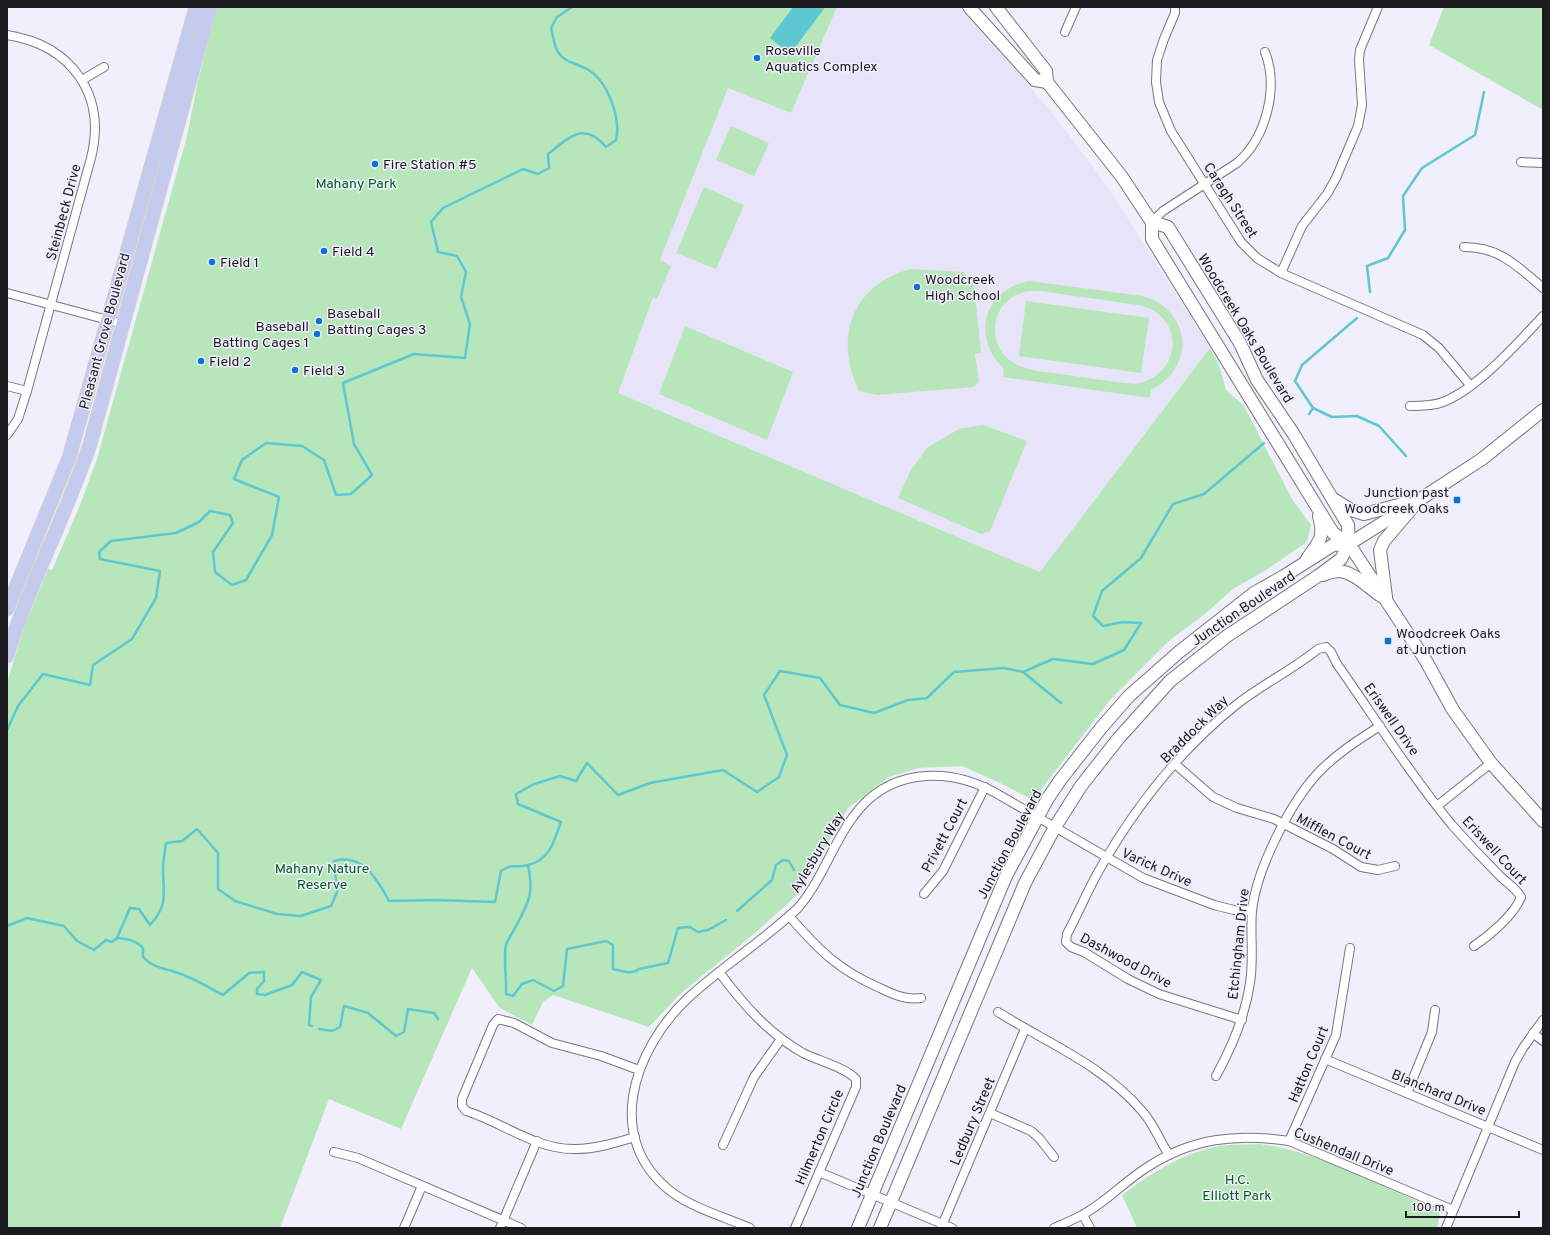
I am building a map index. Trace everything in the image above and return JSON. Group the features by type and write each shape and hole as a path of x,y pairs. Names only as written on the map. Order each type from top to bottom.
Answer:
{"main road":[{"name":"Pleasant Grove Boulevard","path":"7,609 69,458 196,7"},
{"name":"Pleasant Grove Boulevard","path":"7,656 28,599 77,481 96,423 210,7"},
{"path":"969,7 1035,80 1047,82"},
{"path":"996,7 1046,71 1047,82 1122,177 1152,222 1152,239 1333,533 1349,544 1426,661 1453,710 1491,763 1543,821"},
{"name":"Woodcreek Oaks Boulevard","path":"1152,222 1168,227 1240,343 1256,380 1293,433 1348,524 1349,544"},
{"name":"Junction Boulevard","path":"858,1228 989,913 1006,876 1037,816 1077,758 1129,696 1180,652 1254,592 1284,576 1333,545 1349,544 1419,500 1482,459 1543,410"},
{"path":"1331,497 1351,510 1364,514 1419,500"},
{"path":"1386,600 1380,550 1384,541 1419,500"},
{"path":"1304,562 1321,537 1322,530 1315,506"},
{"name":"Junction Boulevard","path":"880,1228 1025,883 1055,827 1099,762 1170,681 1227,636 1318,576 1341,559 1349,544"},
{"path":"1318,576 1337,571 1343,572 1351,575 1386,600"}],"street":[{"path":"1066,32 1076,7"},
{"name":"Caragh Street","path":"1175,7 1175,14 1157,60 1157,92 1166,122 1204,184 1246,247 1264,263 1281,273 1423,334 1439,348 1470,385"},
{"path":"1281,273 1302,226 1324,198 1336,178 1358,126 1363,100 1359,60 1360,50 1378,7"},
{"name":"Steinbeck Drive","path":"7,34 28,39 47,47 65,60 82,80 92,105 96,130 95,143 27,391 18,419 7,435"},
{"path":"1152,222 1163,211 1244,157 1254,144 1266,114 1270,93 1270,68 1265,52"},
{"path":"82,80 104,66"},
{"path":"1521,162 1543,163"},
{"path":"1464,247 1480,248 1500,254 1543,288"},
{"path":"7,293 123,324"},
{"path":"1410,406 1428,406 1443,402 1470,385 1497,362 1543,316"},
{"path":"7,386 27,391"},
{"name":"Eriswell Drive","path":"1326,648 1331,652 1337,664 1437,806"},
{"name":"Braddock Way","path":"1106,858 1138,809 1175,764 1209,728 1235,705 1318,649 1326,648"},
{"name":"Etchingham Drive","path":"1216,1076 1236,1038 1242,1020 1250,983 1252,911 1261,872 1295,803 1318,773 1350,745 1380,726"},
{"path":"1437,806 1491,763"},
{"name":"Mifflen Court","path":"1175,764 1213,797 1224,803 1263,814 1333,849 1361,867 1378,870 1395,866"},
{"name":"Aylesbury Way","path":"720,972 790,916 810,894 853,816 862,806 887,788 913,778 936,776 960,777 985,787 1037,816"},
{"name":"Privett Court","path":"924,894 943,871 985,787"},
{"name":"Eriswell Court","path":"1437,806 1470,845 1507,884 1518,890 1520,897 1518,903 1498,928 1487,938 1474,946"},
{"name":"Varick Drive","path":"1037,816 1106,858 1143,878 1214,905 1234,910 1252,911"},
{"name":"Dashwood Drive","path":"1106,858 1080,906 1067,934 1066,942 1071,947 1143,987 1179,1001 1242,1020"},
{"path":"790,916 821,951 847,972 896,996 911,999 922,998"},
{"name":"Hatton Court","path":"1289,1141 1336,1035 1340,1021 1350,948"},
{"path":"720,972 688,998 667,1021 650,1046 639,1070 632,1101 632,1114 635,1137 644,1160 650,1169 673,1192 687,1201 750,1228"},
{"name":"Hilmerton Circle","path":"720,972 752,1012 781,1039 815,1059 850,1073 856,1079 856,1087 795,1228"},
{"path":"1407,1093 1432,1032 1435,1010"},
{"path":"998,1012 1025,1029 1089,1064 1122,1091 1142,1111 1158,1133 1168,1155"},
{"path":"635,1137 596,1147 575,1150 558,1148 537,1141 466,1111 462,1106 462,1099 489,1038 493,1025 498,1018 514,1023 552,1043 601,1056 639,1070"},
{"path":"1446,1228 1515,1062 1543,1020"},
{"name":"Ledbury Street","path":"942,1226 1025,1029"},
{"path":"1533,1033 1543,1041"},
{"path":"723,1145 754,1077 781,1039"},
{"name":"Blanchard Drive","path":"1325,1059 1543,1150"},
{"path":"990,1113 1031,1131 1039,1138 1054,1157"},
{"name":"Cushendall Drive","path":"1054,1228 1083,1215 1146,1168 1168,1155 1203,1142 1262,1136 1289,1141 1453,1210"},
{"path":"502,1224 537,1141"},
{"path":"334,1152 358,1158 422,1186 502,1224 521,1228"},
{"path":"819,1172 891,1202 942,1226 952,1228"},
{"path":"404,1228 422,1186"},
{"path":"1083,1215 1090,1228"}],"shaded area":[{"name":"Woodcreek High School","path":"837,7 958,7 1002,54 1048,108 1091,164 1118,203 1210,348 1040,572 618,393 654,297 656,299 671,266 660,260 728,87 791,113"}],"green space":[{"path":"217,7 837,7 791,113 728,88 660,260 671,266 657,299 653,298 618,393 1040,572 1210,348 1219,365 1226,390 1244,406 1292,499 1311,525 1307,542 1266,570 1233,589 1206,613 1170,640 1110,700 1033,800 962,766 919,768 889,777 848,808 798,894 755,933 680,994 649,1027 553,995 543,1002 532,1025 500,1008 472,968 401,1129 329,1099 280,1228 7,1228 7,683 25,625 48,569 52,570 80,505 97,459 187,136 198,81"},
{"path":"1444,7 1543,7 1543,110 1429,45"},
{"path":"731,126 769,143 754,176 716,160"},
{"path":"704,187 744,205 716,269 676,253"},
{"path":"911,269 963,272 974,284 981,353 975,354 979,382 973,387 877,395 859,391 849,359 848,343 854,313 862,300 873,288 899,273"},
{"path":"1029,281 1143,296 1159,303 1171,314 1179,326 1182,340 1181,354 1176,368 1166,380 1151,390 1150,398 1003,377 1004,369 994,357 988,343 985,330 987,317 992,305 1001,294 1013,286","holes":["1027,291 1040,291 1138,305 1154,311 1165,320 1171,332 1172,345 1170,358 1162,370 1151,379 1135,384 1040,371 1026,368 1014,363 1004,355 998,345 995,333 998,315 1003,306 1016,295"]},
{"path":"1026,301 1149,318 1141,373 1019,356"},
{"path":"685,326 793,372 767,440 659,394"},
{"path":"983,425 1027,441 990,531 981,534 898,498 911,470 928,447 959,429"},
{"name":"H.C. Elliott Park","path":"1260,1144 1283,1148 1328,1162 1437,1210 1440,1214 1437,1228 1137,1228 1122,1195 1145,1179 1180,1159 1206,1149 1225,1145"}],"water":[{"path":"793,7 822,7 824,9 790,54 770,38"}],"waterway":[{"path":"7,730 18,706 43,674 90,685 93,665 132,639 156,598 160,571 100,559 99,552 111,541 176,533 199,522 210,511 230,515 233,523 213,552 215,572 232,585 246,580 272,535 279,497 234,479 242,460 266,443 302,446 324,460 336,495 351,494 372,475 354,444 343,383 414,354 465,358 470,324 461,297 466,272 457,256 438,252 431,222 443,208 523,169 538,174 549,168 548,154 563,142 577,134 591,134 606,147 616,140 617,121 615,111 607,91 594,75 587,69 561,56 556,47 551,28 557,17 572,7"},
{"path":"1370,292 1367,266 1388,258 1405,230 1403,196 1422,168 1475,135 1484,92"},
{"path":"1309,414 1313,408 1295,381 1302,365 1357,318"},
{"path":"1313,408 1332,417 1357,416 1379,426 1406,456"},
{"path":"7,926 27,918 64,926 77,941 94,950 106,940 112,942 117,938 130,908 139,909 150,925 160,911 164,898 163,866 166,843 182,841 197,829 218,853 218,889 235,901 277,914 301,916 331,906 337,892 334,861 344,860 361,864 368,870 379,884 389,901 435,900 495,902 501,871 512,866 528,865 541,859 550,849 561,822 518,804 516,794 534,784 560,776 576,781 587,763 618,795 650,783 723,770 757,792 779,777 787,755 764,695 780,671 820,678 840,705 874,713 908,700 927,698 954,672 1004,668 1023,672 1053,659 1093,664 1124,650 1141,623 1123,622 1103,626 1093,616 1102,591 1141,558 1173,504 1204,494 1264,443"},
{"path":"1023,672 1061,703"},
{"path":"737,911 772,880 776,865 783,860 789,861 794,870"},
{"path":"528,865 530,875 529,897 527,904 506,945 505,951 506,994 513,996 522,984 533,980 554,991 563,986 567,949 606,941 613,945 613,969 633,972 639,969 668,963 678,928 690,927 698,932 708,930 726,920"},
{"path":"117,938 131,940 140,945 143,948 143,957 154,965 200,982 223,995 249,973 264,972 264,981 257,989 257,994 265,995 292,985 302,972 321,980 311,997 309,1025 312,1026"},
{"path":"319,1029 332,1031 340,1027 344,1006 368,1013 396,1036 404,1032 408,1009 434,1013 438,1019"}],"place":[{"name":"Roseville Aquatics Complex","path":"757,58"},
{"name":"Fire Station #5","path":"375,164"},
{"name":"Field 4","path":"324,251"},
{"name":"Field 1","path":"212,262"},
{"name":"Woodcreek High School","path":"917,287"},
{"name":"Baseball Batting Cages 3","path":"319,321"},
{"name":"Baseball Batting Cages 1","path":"317,334"},
{"name":"Field 2","path":"201,361"},
{"name":"Field 3","path":"295,370"},
{"name":"Junction past Woodcreek Oaks","path":"1457,500"},
{"name":"Woodcreek Oaks at Junction","path":"1388,641"}],"park label":[{"name":"Mahany Park","path":"356,183"},
{"name":"Mahany Nature Reserve","path":"322,876"}]}
